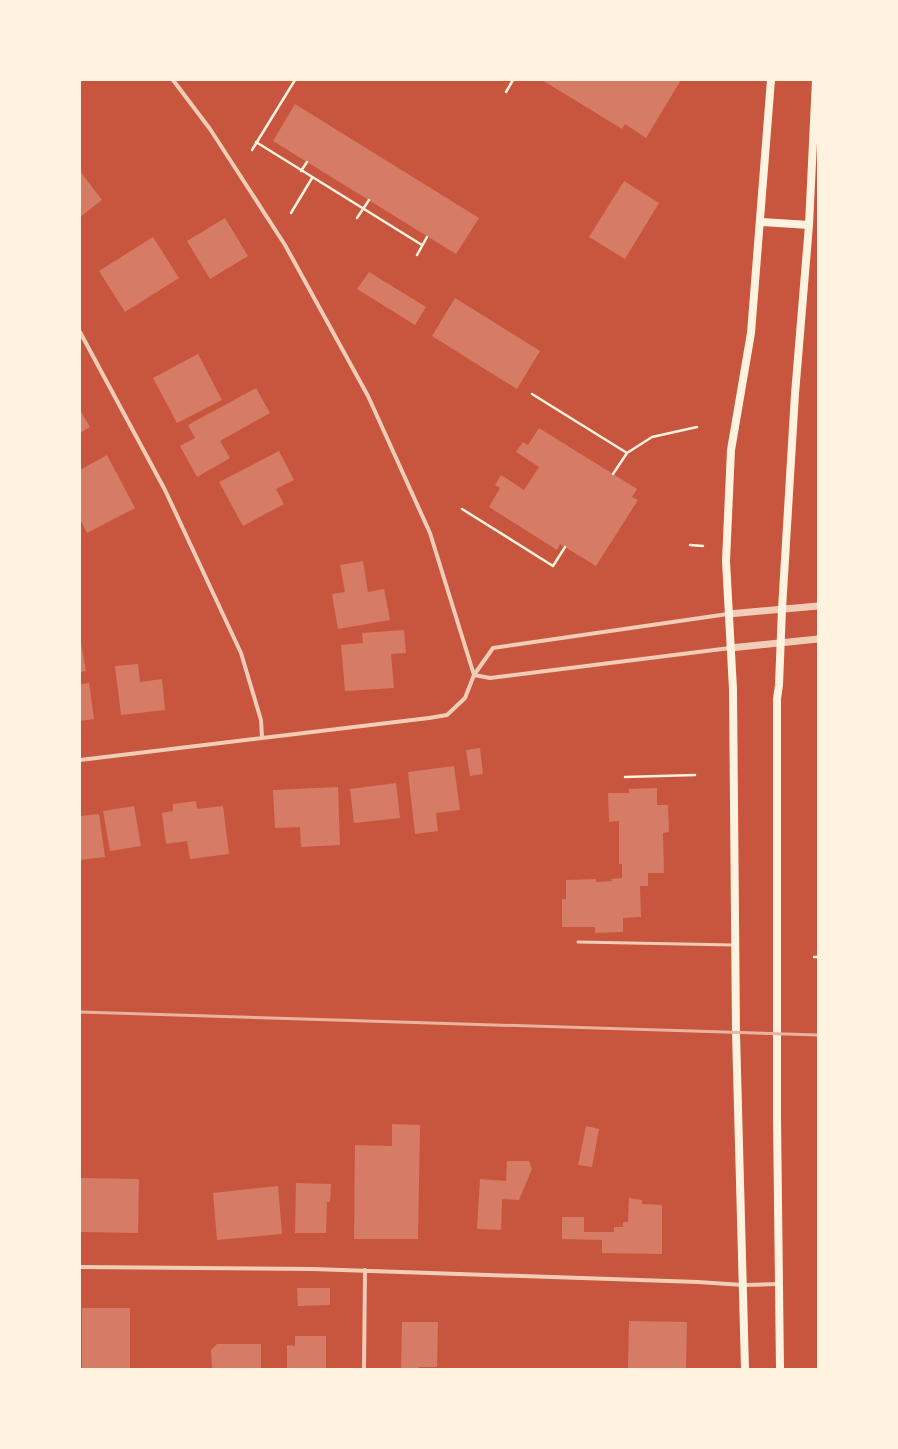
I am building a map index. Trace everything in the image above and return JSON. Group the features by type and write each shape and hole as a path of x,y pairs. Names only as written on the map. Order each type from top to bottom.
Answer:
{"main road":[{"path":"745,1369 736,1033 733,690 726,561 731,450 751,333 761,222 771,80"},
{"path":"780,1369 778,1284 777,699 795,394 809,225 816,80"},
{"path":"761,222 809,225"}],"street":[{"path":"173,80 210,128 285,245 368,396 430,533 474,675"},
{"path":"80,332 165,490 241,653 261,720 262,737"},
{"path":"80,760 429,718 447,714 465,698 474,675 493,648 728,614 818,606"},
{"path":"474,675 490,678 780,642 818,639"},
{"path":"80,1267 365,1270 698,1282 743,1285 778,1284"},
{"path":"364,1369 365,1270"}],"lane":[{"path":"578,942 735,944"}],"path":[{"path":"252,150 295,80"},
{"path":"506,92 513,80"},
{"path":"256,142 422,245"},
{"path":"301,171 307,162"},
{"path":"291,213 312,178"},
{"path":"357,218 369,200"},
{"path":"417,254 427,236"},
{"path":"532,394 626,453"},
{"path":"613,474 626,453 652,437 697,427"},
{"path":"462,509 553,566 565,547"},
{"path":"690,545 703,546"},
{"path":"625,778 696,775"}],"building":[{"path":"542,80 681,80 646,138 625,124 622,129"},
{"path":"295,104 479,218 456,254 273,141"},
{"path":"80,171 102,200 80,217"},
{"path":"624,181 659,203 625,259 589,237"},
{"path":"225,218 248,256 210,279 187,241"},
{"path":"153,237 179,278 125,312 99,271"},
{"path":"369,272 426,307 415,325 357,289"},
{"path":"455,298 540,351 517,389 432,336"},
{"path":"198,354 222,400 177,423 153,378"},
{"path":"256,388 270,413 220,441 230,458 197,477 180,446 195,438 188,425"},
{"path":"80,410 90,427 80,433"},
{"path":"539,428 637,489 632,497 638,500 596,566 560,544 557,550 489,507 500,488 495,485 501,475 524,490 539,467 516,452 523,442 528,445"},
{"path":"279,451 294,480 276,489 284,504 243,526 219,482"},
{"path":"107,455 135,508 87,533 80,519 80,470"},
{"path":"363,561 368,592 384,589 390,620 338,629 332,594 345,592 340,565"},
{"path":"404,630 406,653 391,654 394,688 345,691 341,645 363,643 362,633"},
{"path":"80,637 86,671 80,672"},
{"path":"138,664 140,682 162,679 165,710 121,715 115,666"},
{"path":"89,683 94,719 80,721 80,684"},
{"path":"480,748 483,774 470,776 466,750"},
{"path":"454,766 460,810 436,813 438,831 415,834 408,772"},
{"path":"396,783 400,818 354,823 350,789"},
{"path":"338,787 340,845 301,847 300,827 275,828 273,790"},
{"path":"657,788 657,805 668,805 669,832 663,833 664,873 648,873 648,886 640,886 641,917 623,918 623,932 595,933 595,927 562,927 562,899 566,899 566,880 596,879 596,882 612,881 611,879 622,878 622,864 619,864 619,821 609,822 608,793 629,793 629,789"},
{"path":"196,801 197,809 223,806 229,854 190,859 187,841 166,844 162,813 173,811 173,804"},
{"path":"134,806 141,846 110,851 103,811"},
{"path":"99,814 105,857 80,860 80,816"},
{"path":"392,1124 420,1125 418,1239 354,1239 355,1145 392,1146"},
{"path":"586,1126 599,1129 592,1167 578,1165"},
{"path":"507,1161 529,1161 532,1169 519,1200 502,1199 501,1230 477,1229 480,1179 506,1181"},
{"path":"80,1178 139,1179 138,1233 80,1232"},
{"path":"296,1183 331,1184 330,1202 327,1202 326,1233 295,1233"},
{"path":"278,1186 282,1234 217,1240 213,1193"},
{"path":"629,1198 642,1200 642,1204 662,1205 662,1254 602,1253 602,1240 562,1239 562,1217 584,1217 584,1232 614,1232 614,1227 623,1227 623,1222 628,1222"},
{"path":"297,1288 330,1288 330,1305 298,1306"},
{"path":"82,1308 130,1308 130,1369 82,1369"},
{"path":"629,1321 687,1322 686,1369 628,1369"},
{"path":"402,1322 438,1322 437,1367 401,1369"},
{"path":"295,1336 326,1336 326,1369 287,1369 287,1345 295,1346"},
{"path":"217,1344 261,1344 261,1369 212,1369 211,1350"}],"railway":[{"path":"80,1012 818,1035"}]}
